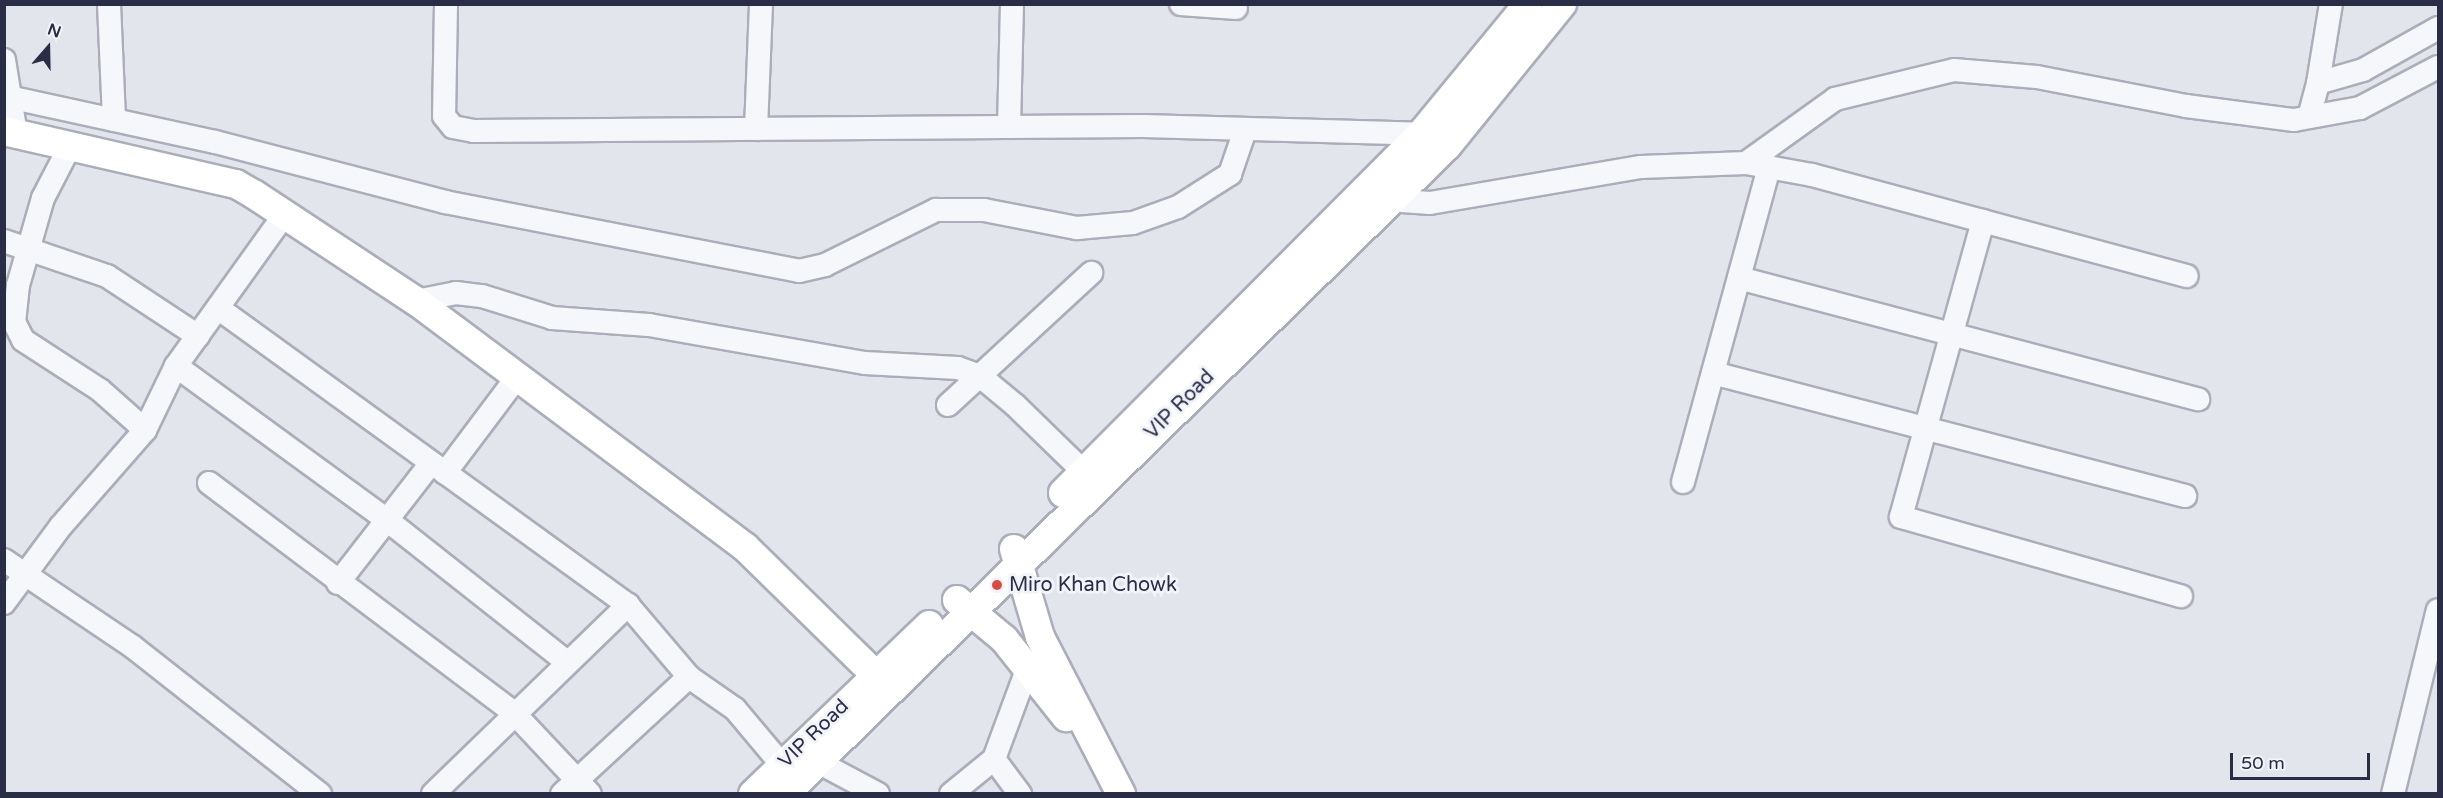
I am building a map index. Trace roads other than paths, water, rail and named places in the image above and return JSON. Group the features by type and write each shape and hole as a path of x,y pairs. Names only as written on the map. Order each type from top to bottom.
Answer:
{"main road":[{"name":"VIP Road","path":"753,794 782,765 883,682 1015,555 1378,193 1421,134 1528,4"},
{"name":"VIP Road","path":"1015,555 1084,472 1378,193 1447,146 1562,4"},
{"path":"10,133 236,184 416,301 746,547 883,682"},
{"path":"1015,555 1040,637 1117,786"},
{"path":"963,605 1028,668 1117,786"},
{"name":"VIP Road","path":"785,794 818,762 883,682"}],"street":[{"path":"109,4 114,120"},
{"path":"446,4 444,116 453,127 756,129 1143,126 1244,133 1421,134"},
{"path":"756,129 761,4"},
{"path":"1009,127 1012,4"},
{"path":"1180,4 1236,8"},
{"path":"2309,117 2318,84 2331,4"},
{"path":"2318,84 2363,70 2439,28"},
{"path":"4,60 10,133"},
{"path":"1746,164 1835,99 1954,70 2037,77 2186,106 2294,120 2360,108 2439,67"},
{"path":"8,97 224,145 445,202 799,271 825,265 936,210 984,210 1077,228 1133,223 1178,207 1230,174 1244,133"},
{"path":"216,180 224,145"},
{"path":"70,146 43,198 32,247 14,306 18,332 100,390 145,430"},
{"path":"1378,193 1430,203 1641,168 1746,164 1769,167 1983,221 2187,276"},
{"path":"1683,482 1769,167"},
{"path":"4,603 145,430 176,366 285,215"},
{"path":"1983,221 1902,511 1906,522 2181,596"},
{"path":"4,241 32,247 132,289 198,336"},
{"path":"948,405 1092,273"},
{"path":"1739,278 2199,399"},
{"path":"416,301 456,293 482,296 552,318 649,325 865,363 958,368 980,376 1084,472"},
{"path":"218,308 628,605 689,677 735,710 782,765"},
{"path":"176,366 387,520 567,662"},
{"path":"1713,373 2185,496"},
{"path":"338,583 387,520 438,468 517,376"},
{"path":"209,483 338,583 513,712 576,789 689,677"},
{"path":"4,560 133,647 320,794"},
{"path":"433,794 513,712 628,605"},
{"path":"2393,794 2439,610"},
{"path":"951,794 994,759 1028,668"},
{"path":"994,759 1020,794"},
{"path":"818,762 878,794"}],"place":[{"name":"Miro Khan Chowk","path":"997,585"}]}
